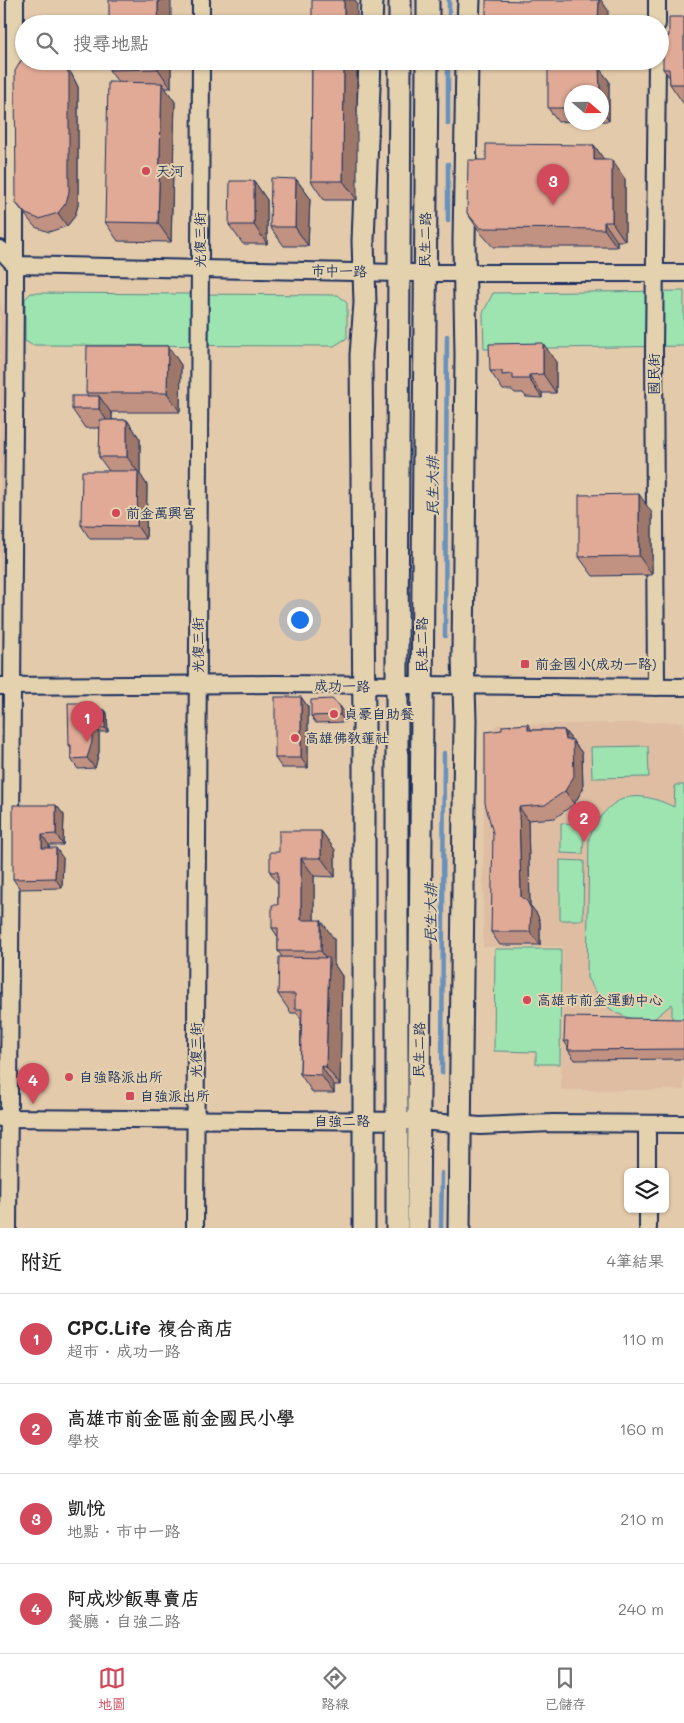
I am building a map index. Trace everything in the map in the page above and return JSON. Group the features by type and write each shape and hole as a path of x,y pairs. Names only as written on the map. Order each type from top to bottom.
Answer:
{"main road":[{"path":"371,15 372,0"},
{"path":"400,0 400,15"},
{"path":"428,0 428,15"},
{"path":"468,15 469,0"},
{"path":"364,1228 364,686 361,355 365,302 363,272 370,70"},
{"name":"民生二路","path":"398,1228 397,686 400,70"},
{"name":"民生二路","path":"418,1228 427,70"},
{"path":"459,1228 458,1123 464,737 466,364 464,272 467,70"}],"street":[{"path":"8,1228 4,1118 6,686 16,265 14,0"},
{"path":"201,0 201,15"},
{"path":"657,0 657,15"},
{"name":"光復三街","path":"195,1228 201,70"},
{"name":"國民街","path":"656,687 654,350 657,70"},
{"path":"0,250 16,265"},
{"name":"市中一路","path":"16,265 363,272 684,273"},
{"name":"成功一路","path":"6,686 684,687"},
{"name":"自強二路","path":"4,1118 419,1121 480,1126 554,1123 684,1124"},
{"path":"647,1124 647,1168"},
{"path":"648,1213 648,1228"}],"shaded area":[{"path":"0,299 6,327 2,571 0,571"},
{"path":"684,722 684,1090 561,1090 563,946 483,947 484,739 497,725"}],"green space":[{"path":"684,291 684,346 484,349 483,313 493,293"},
{"path":"31,293 338,295 347,303 347,338 334,346 32,345 25,341 25,299"},
{"path":"648,746 649,777 592,778 591,747"},
{"path":"675,785 684,785 684,1022 672,1022 672,1004 655,1018 643,1021 616,1013 604,1004 587,978 589,838 605,812 613,804 623,799 646,797 674,807"},
{"path":"561,823 584,824 583,854 561,853"},
{"path":"560,860 584,861 583,920 560,920"},
{"name":"高雄市前金運動中心","path":"495,949 561,949 560,1064 536,1064 536,1052 494,1051"}],"building":[{"path":"109,0 158,0 158,15 109,15"},
{"path":"312,0 344,0 344,15 312,15"},
{"path":"486,0 599,0 598,15 486,15"},
{"path":"669,17 684,17 684,84 670,84"},
{"path":"67,70 69,74 69,192 66,203 58,213 39,219 26,214 16,203 15,71"},
{"path":"312,70 344,70 343,181 311,181"},
{"path":"548,70 599,70 600,85 564,85 564,108 548,108"},
{"name":"天河","path":"108,82 162,83 158,223 105,222"},
{"path":"486,144 594,145 594,160 612,160 612,222 604,222 604,229 480,228 467,213 468,160 486,160"},
{"path":"271,178 296,179 295,227 270,227"},
{"path":"230,181 254,181 254,225 229,225"},
{"path":"543,343 543,374 529,375 529,379 513,379 513,374 502,375 502,371 490,371 489,344"},
{"path":"87,346 168,346 167,393 86,393"},
{"path":"72,396 99,396 99,409 72,409"},
{"path":"100,420 127,420 127,457 99,457"},
{"name":"前金萬興宮","path":"82,471 138,471 137,526 81,525"},
{"path":"639,494 639,556 579,557 579,495"},
{"name":"高雄佛教蓮社","path":"275,697 301,697 301,758 275,758"},
{"path":"332,699 340,706 340,715 311,716 311,700"},
{"path":"68,703 92,703 92,742 87,758 71,759"},
{"path":"96,710 105,710 105,728 97,728"},
{"path":"528,724 528,730 564,730 566,740 573,740 574,776 565,791 545,805 519,807 521,897 527,901 531,909 530,932 491,932 493,833 485,803 485,732 502,730 502,726"},
{"path":"13,805 56,805 56,834 42,835 42,848 56,848 55,878 13,879"},
{"path":"279,831 321,831 321,858 301,858 301,920 321,920 321,951 278,951 278,928 272,928 272,905 278,905 278,872 270,872 270,852 279,852"},
{"path":"279,957 329,958 326,1067 321,1066 321,1075 300,1074 302,1009 295,1009 295,994 278,994"},
{"path":"565,1017 684,1019 684,1049 568,1050 569,1041 564,1041"}],"waterway":[{"name":"民生大排","path":"449,0 449,15"},
{"name":"民生大排","path":"448,70 448,124"},
{"name":"民生大排","path":"448,164 448,221"},
{"name":"民生大排","path":"445,636 447,336"},
{"name":"民生大排","path":"442,1073 444,753"},
{"name":"民生大排","path":"441,1228 442,1173"}],"place":[{"name":"天河","path":"146,171"},
{"name":"凱悅","path":"553,205"},
{"name":"前金萬興宮","path":"116,513"},
{"name":"前金國小(成功一路)","path":"525,664"},
{"name":"貞豪自助餐","path":"334,714"},
{"name":"高雄佛教蓮社","path":"295,738"},
{"name":"CPC.Life 複合商店","path":"87,742"},
{"name":"高雄市前金區前金國民小學","path":"584,842"},
{"name":"高雄市前金運動中心","path":"527,1000"},
{"name":"自強路派出所","path":"69,1077"},
{"name":"自強派出所","path":"130,1096"},
{"name":"阿成炒飯專賣店","path":"33,1104"}]}
